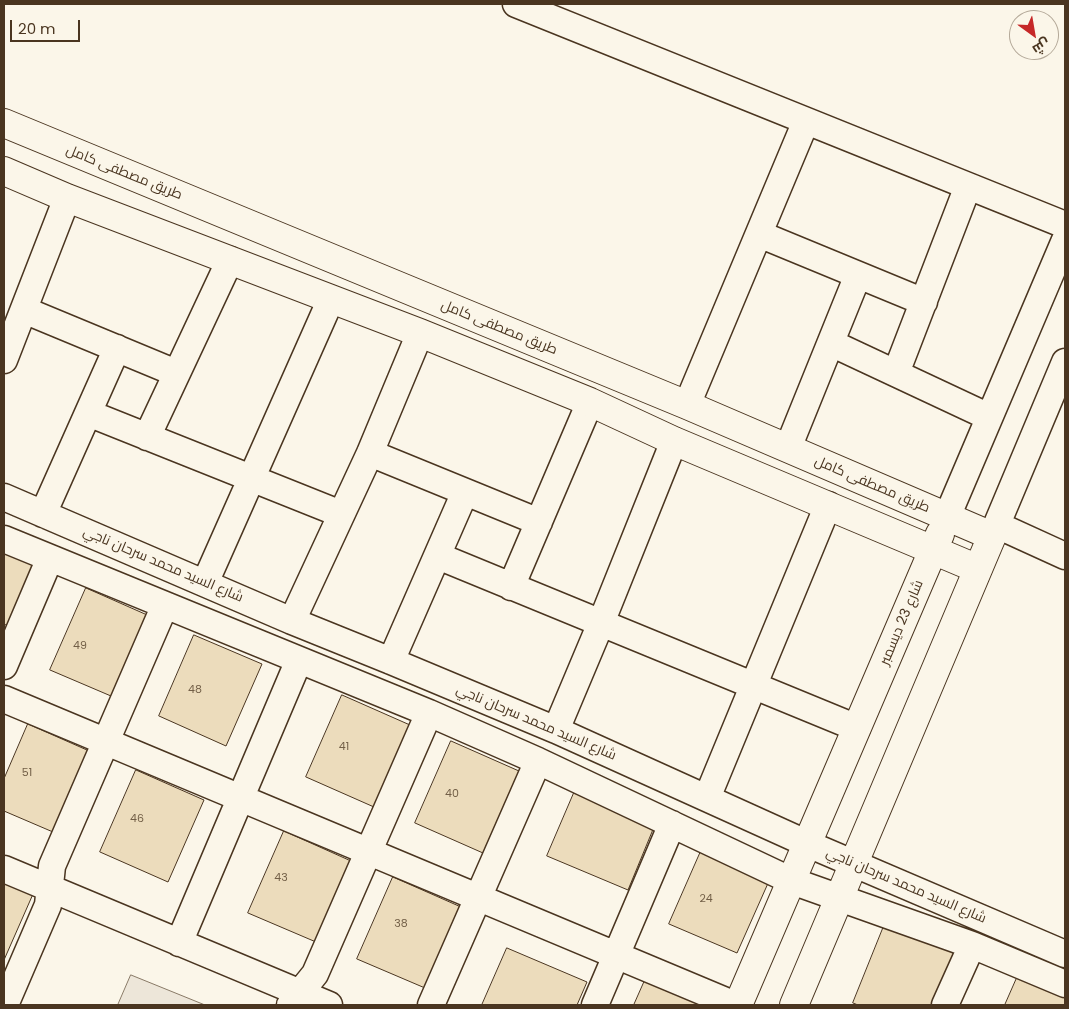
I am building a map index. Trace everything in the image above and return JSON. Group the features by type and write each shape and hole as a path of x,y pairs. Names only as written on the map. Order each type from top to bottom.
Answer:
{"main road":[{"name":"طريق مصطفى كامل","path":"4,123 687,405 947,517 994,530"},
{"path":"4,171 67,198 420,333 590,402 674,441 978,569"},
{"name":"شارع 23 ديسمبر","path":"736,1005 808,844 947,517"},
{"path":"794,1005 994,530"}],"street":[{"path":"516,4 1065,225"},
{"path":"687,405 806,121"},
{"path":"896,373 968,186"},
{"path":"4,360 67,198"},
{"path":"759,234 924,302"},
{"name":"شارع 23 ديسمبر","path":"947,517 1065,240"},
{"path":"147,437 230,260"},
{"path":"788,448 858,275"},
{"path":"205,583 331,299"},
{"path":"24,310 176,373"},
{"path":"292,621 370,452 420,333"},
{"path":"831,343 989,417"},
{"path":"44,514 117,348"},
{"path":"1065,362 994,530 1065,556"},
{"path":"511,586 590,402"},
{"path":"88,413 341,514"},
{"path":"556,730 674,441"},
{"path":"370,452 538,522"},
{"path":"391,660 465,492"},
{"name":"شارع السيد محمد سرحان ناجي","path":"4,497 292,621 391,660 556,730 853,864 1065,954"},
{"path":"707,798 828,505"},
{"path":"4,539 428,713 538,761 792,881 972,946 1065,984"},
{"path":"438,556 857,728"},
{"path":"4,666 50,558"},
{"path":"5,1005 48,905 52,866 165,605"},
{"path":"179,943 299,660"},
{"path":"4,699 736,1005"},
{"path":"294,999 315,974 428,713"},
{"path":"431,1005 538,761"},
{"path":"594,1005 617,956 672,824"},
{"path":"4,869 179,943 294,999 329,1005"},
{"path":"945,1005 972,946"}],"shaded area":[{"path":"131,975 205,1005 118,1005"}],"building":[{"path":"4,550 34,563 8,626 4,624"},
{"path":"86,588 154,618 118,699 50,670"},
{"path":"194,635 262,664 226,746 159,716"},
{"path":"342,695 410,725 374,807 306,777"},
{"path":"28,724 96,754 60,835 4,811 4,779"},
{"path":"451,741 519,771 483,853 415,823"},
{"path":"136,770 204,800 168,882 100,852"},
{"path":"574,793 654,827 628,890 547,856"},
{"path":"284,831 351,861 316,942 248,913"},
{"path":"705,842 773,872 737,953 669,924"},
{"path":"393,877 461,907 425,988 357,959"},
{"path":"4,881 33,894 4,960"},
{"path":"886,921 955,949 933,1005 858,1005 853,1003"},
{"path":"507,948 587,982 577,1005 482,1005"},
{"path":"1020,971 1065,991 1065,1005 1005,1005"},
{"path":"646,978 708,1005 634,1005"}]}
